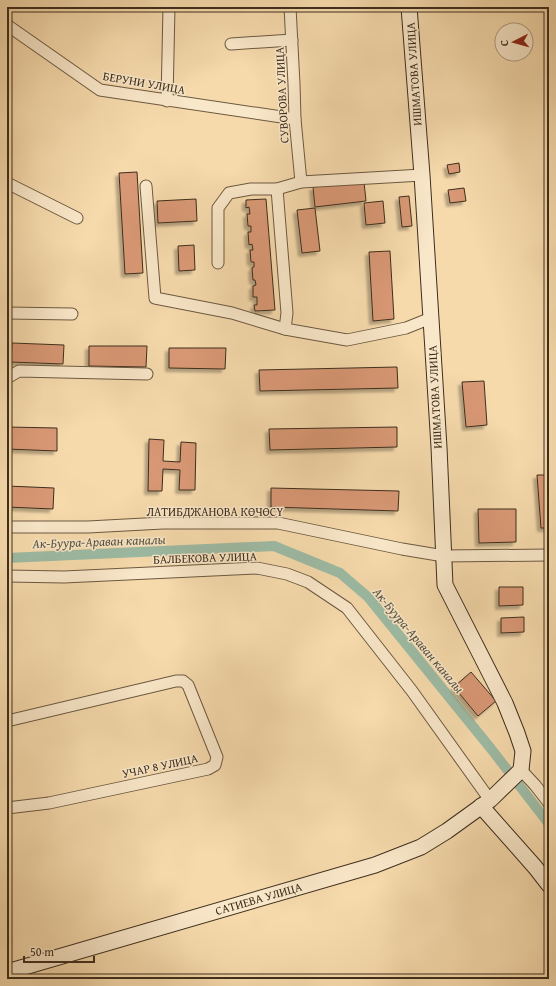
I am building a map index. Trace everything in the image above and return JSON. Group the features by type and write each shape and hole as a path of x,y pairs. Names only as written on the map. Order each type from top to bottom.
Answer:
{"main road":[{"name":"ИШМАТОВА УЛИЦА","path":"409,7 431,318 439,447 445,585 505,704 517,733 523,751 521,770"},
{"name":"САТИЕВА УЛИЦА","path":"7,972 375,865 421,847 447,831 489,801 521,770"},
{"path":"489,801 549,885"}],"street":[{"path":"167,101 169,7"},
{"name":"СУВОРОВА УЛИЦА","path":"290,7 295,119 301,182"},
{"name":"БЕРУНИ УЛИЦА","path":"7,25 100,90 295,119"},
{"path":"231,44 292,40"},
{"path":"218,263 218,208 229,193 251,189 277,189 301,182 422,175"},
{"path":"7,183 77,218"},
{"path":"146,186 155,298 232,313 285,329 347,340 406,328 431,318"},
{"path":"277,189 287,313 285,329"},
{"path":"7,314 72,314"},
{"path":"7,378 19,372 147,374"},
{"name":"ЛАТИБДЖАНОВА КӨЧӨСҮ","path":"7,527 162,523 278,523 402,549 444,556 549,555"},
{"name":"БАЛБЕКОВА УЛИЦА","path":"7,576 64,577 257,568 287,574 308,582 347,608 412,691 489,801"},
{"name":"УЧАР 8 УЛИЦА","path":"7,721 176,681 183,682 188,685 217,757 215,765 208,769 49,803 7,808"},
{"path":"521,770 549,803"}],"building":[{"path":"459,163 460,172 449,174 447,165"},
{"path":"137,172 143,273 125,274 119,173"},
{"path":"364,182 366,201 315,207 313,187"},
{"path":"464,188 466,201 450,203 448,190"},
{"path":"409,196 412,226 402,227 399,197"},
{"path":"196,199 197,221 158,223 157,201"},
{"path":"266,199 275,310 255,311 254,305 257,305 257,297 253,297 253,286 256,285 255,280 253,280 252,268 254,267 254,262 251,262 250,250 253,250 252,244 249,245 248,232 251,232 251,226 248,226 247,214 250,214 249,207 246,208 246,200"},
{"path":"383,201 385,223 366,225 364,203"},
{"path":"315,208 320,251 302,253 297,210"},
{"path":"194,245 195,270 179,271 178,246"},
{"path":"390,251 394,319 373,321 369,252"},
{"path":"12,343 64,345 63,364 11,362"},
{"path":"89,346 147,346 146,367 89,366"},
{"path":"169,348 226,348 225,369 169,368"},
{"path":"397,367 398,388 260,391 259,370"},
{"path":"484,381 487,425 466,427 462,382"},
{"path":"7,427 57,428 57,451 7,449"},
{"path":"397,427 397,447 270,450 269,429"},
{"path":"149,439 164,440 163,461 180,462 181,442 196,443 195,490 179,490 180,470 163,469 162,491 148,491"},
{"path":"537,475 549,475 549,528 541,528"},
{"path":"7,486 54,488 53,509 7,507"},
{"path":"271,488 399,491 398,511 271,507"},
{"path":"478,509 516,509 516,542 479,543"},
{"path":"499,587 523,587 523,605 499,606"},
{"path":"524,617 524,632 501,633 501,618"},
{"path":"471,672 496,701 478,716 454,687"}],"waterway":[{"name":"Ак-Буура-Араван каналы","path":"7,558 274,546 340,573 368,597 492,750 549,824"}]}
